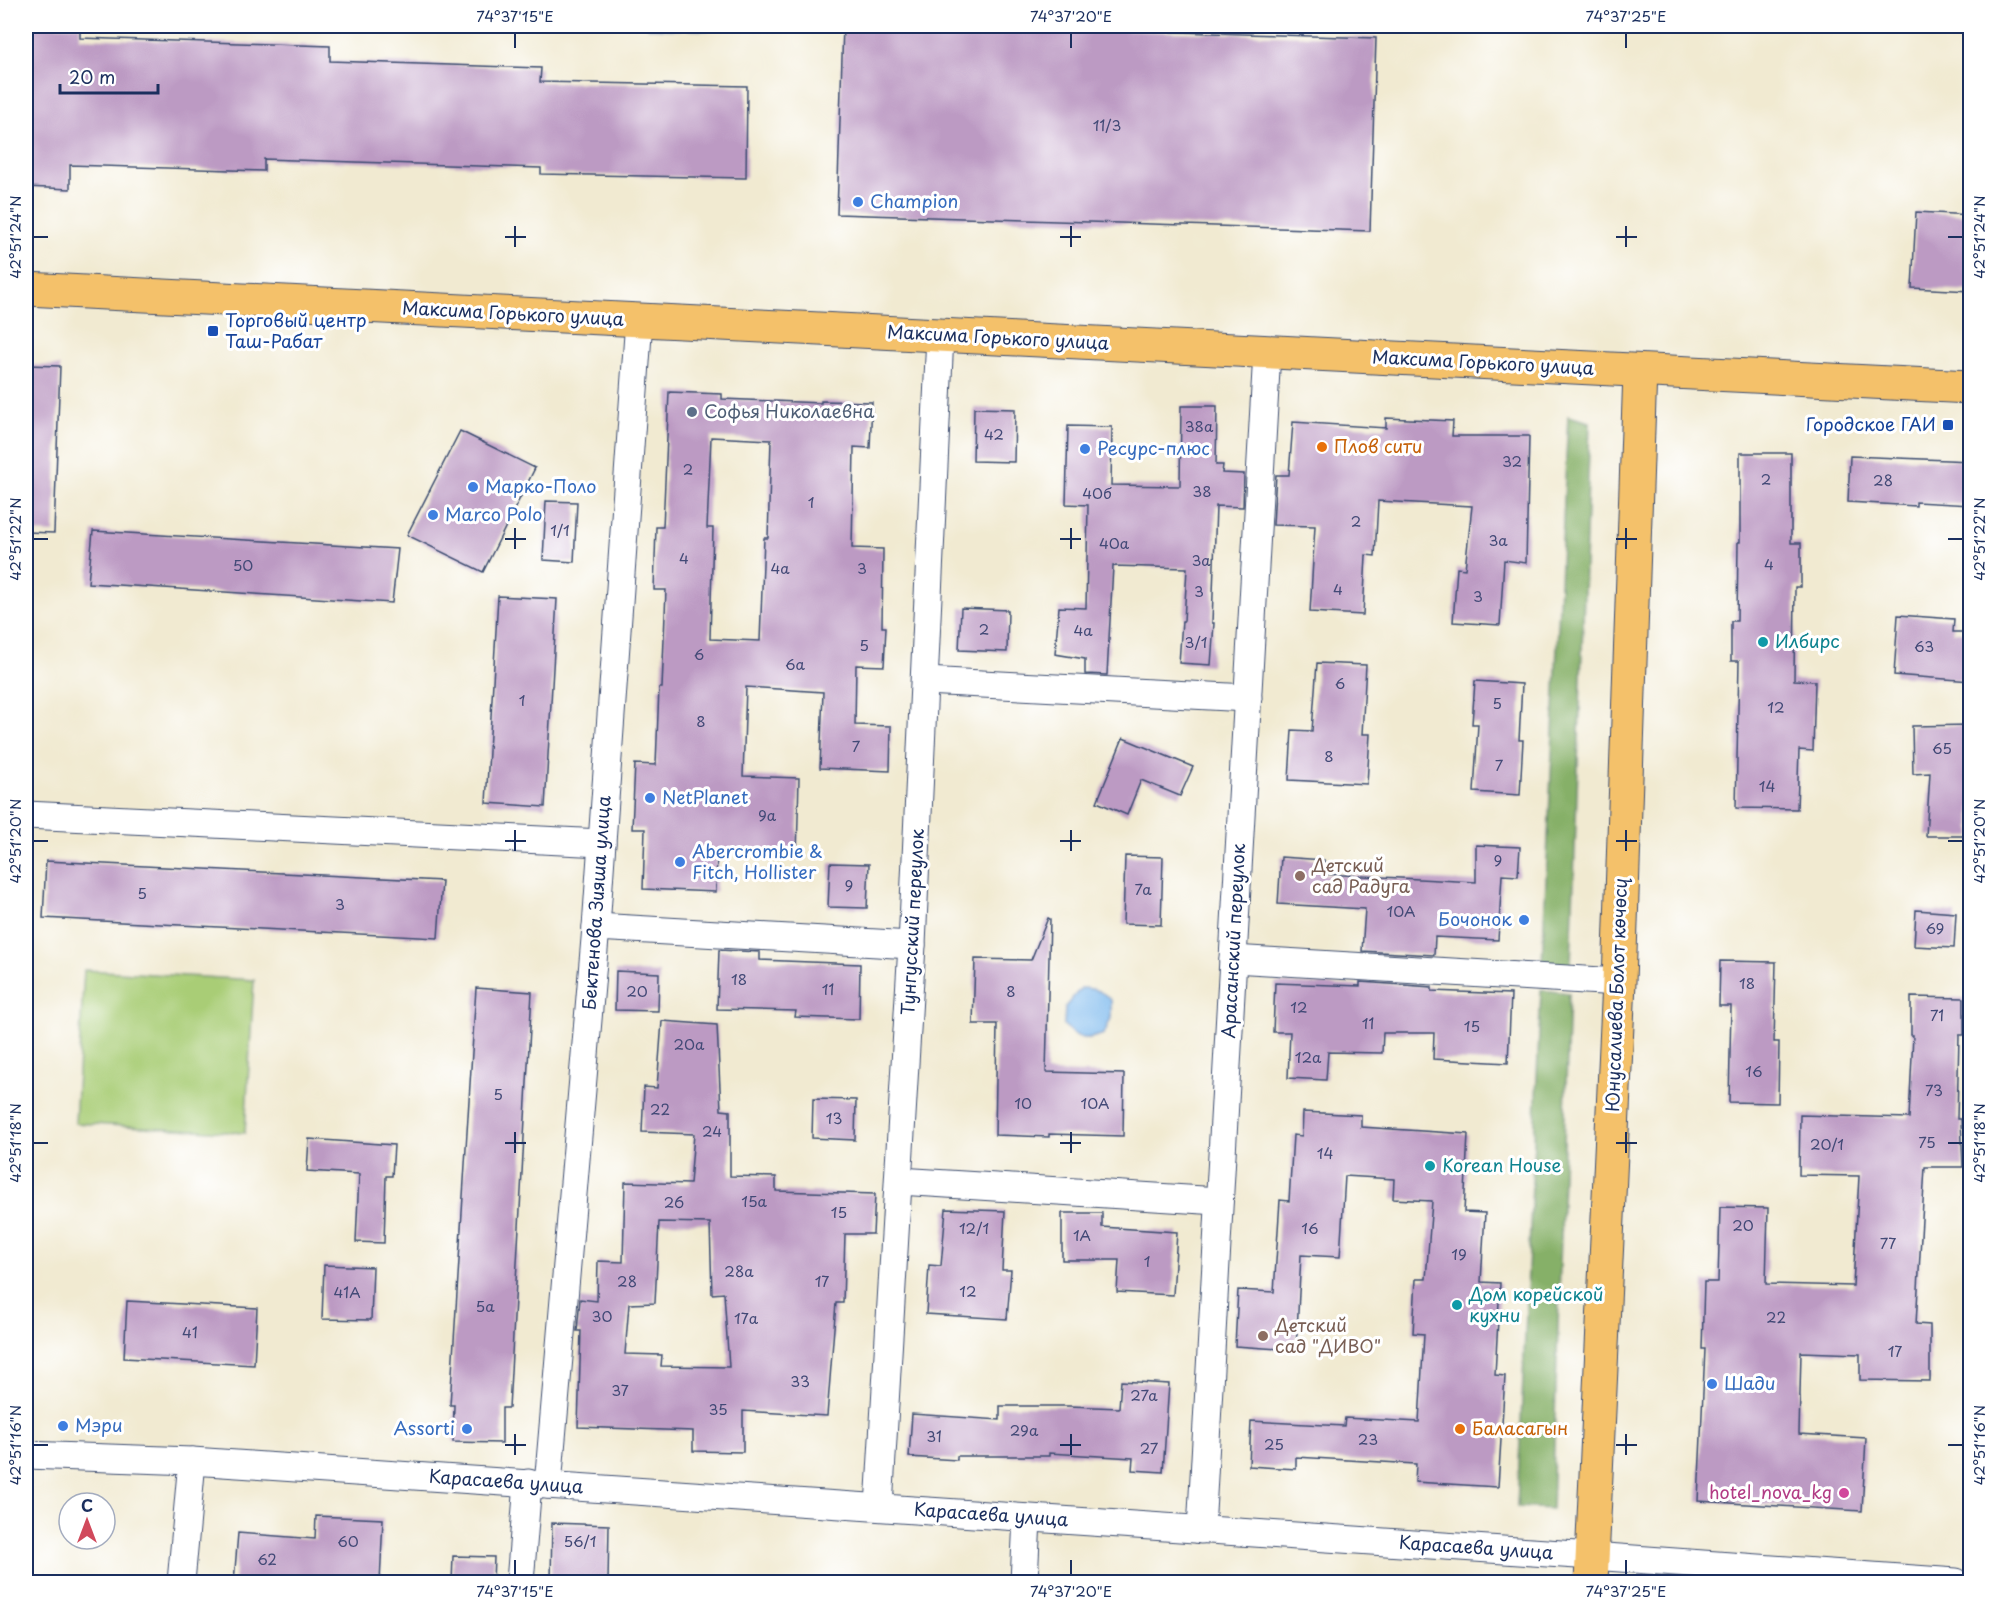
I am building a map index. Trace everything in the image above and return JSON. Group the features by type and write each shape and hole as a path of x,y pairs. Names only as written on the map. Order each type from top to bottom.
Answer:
{"main road":[{"name":"Максима Горького улица","path":"26,289 1971,387"},
{"name":"Юнусалиева Болот көчөсү","path":"1591,1569 1619,982 1636,425 1640,371"}],"street":[{"name":"Бектенова Зияша улица","path":"520,1582 538,1484 596,927 639,320"},
{"name":"Тунгусский переулок","path":"879,1507 912,945 940,336"},
{"name":"Арасанский переулок","path":"1201,1530 1267,352"},
{"path":"925,681 1248,698"},
{"path":"26,816 602,843"},
{"path":"596,927 912,945"},
{"path":"1233,959 1619,982"},
{"path":"899,1181 1219,1201"},
{"name":"Карасаева улица","path":"26,1455 192,1461 1201,1530 1591,1569 1956,1582"},
{"path":"181,1582 192,1461"},
{"path":"1024,1582 1027,1518"}],"green space":[{"path":"1568,416 1590,422 1571,965 1542,964"},
{"path":"84,970 254,980 245,1133 75,1123"},
{"path":"1541,990 1569,993 1552,1509 1517,1507"}],"water":[{"path":"647,26 716,26 711,30 649,28"},
{"path":"1081,988 1098,991 1111,1000 1111,1018 1104,1034 1082,1038 1073,1034 1064,1025 1065,1007"}],"building":[{"path":"26,26 80,26 80,38 330,46 330,61 541,68 540,82 747,86 746,178 541,174 541,168 264,159 264,171 70,165 70,189 26,187"},
{"path":"843,26 975,26 1376,38 1370,231 837,214"},
{"path":"1916,212 1971,215 1971,291 1912,288"},
{"path":"26,365 60,366 54,533 26,532"},
{"path":"669,392 722,394 722,399 821,403 821,401 872,402 870,448 854,447 852,548 883,549 882,627 886,627 884,666 856,665 855,725 891,726 890,771 820,768 823,692 746,687 743,776 799,778 797,856 717,853 716,892 643,889 645,829 632,829 635,764 656,765 666,590 654,590 656,527 663,527","holes":["711,437 771,440 768,538 764,538 760,641 710,639 713,528 707,528"]},
{"path":"1181,406 1217,406 1216,465 1223,465 1222,473 1244,474 1243,507 1216,506 1211,665 1179,663 1187,568 1113,566 1107,675 1085,674 1085,659 1055,654 1059,607 1086,608 1088,505 1066,504 1068,426 1112,427 1111,485 1180,486"},
{"path":"974,408 1015,409 1014,462 973,461"},
{"path":"1386,418 1453,421 1452,436 1529,436 1526,563 1504,560 1500,625 1453,622 1457,568 1465,569 1472,506 1378,501 1375,556 1366,555 1363,615 1310,612 1315,526 1273,525 1276,475 1289,475 1293,422 1386,428"},
{"path":"460,431 535,468 483,572 407,535"},
{"path":"1740,453 1791,453 1791,543 1801,543 1801,587 1795,587 1794,680 1815,681 1813,751 1799,750 1797,809 1736,808 1739,661 1731,661 1731,621 1737,621"},
{"path":"1850,456 1971,461 1971,505 1916,502 1916,506 1848,502"},
{"path":"546,501 577,502 574,562 543,560"},
{"path":"93,531 398,549 392,603 88,583"},
{"path":"498,596 557,599 545,807 486,803"},
{"path":"961,608 1008,610 1007,652 959,650"},
{"path":"1898,615 1954,619 1953,632 1971,632 1971,681 1894,675"},
{"path":"1317,663 1366,665 1362,734 1370,734 1367,784 1289,780 1292,730 1312,731"},
{"path":"1475,681 1522,684 1519,740 1523,740 1520,795 1474,792 1478,724 1472,724"},
{"path":"1971,725 1971,836 1926,836 1930,773 1913,774 1912,726"},
{"path":"1123,738 1193,767 1180,796 1141,780 1127,815 1097,802"},
{"path":"1476,845 1520,847 1518,876 1502,875 1498,940 1435,937 1434,955 1362,951 1365,909 1278,904 1281,857 1324,860 1324,874 1476,882"},
{"path":"1125,856 1163,857 1161,925 1123,924"},
{"path":"46,861 442,881 438,938 43,918"},
{"path":"830,863 869,864 867,908 828,907"},
{"path":"1916,910 1956,913 1954,948 1914,946"},
{"path":"1048,918 1050,919 1046,1072 1124,1074 1123,1136 995,1135 997,1024 973,1024 975,959 1031,960"},
{"path":"719,950 760,952 760,960 860,964 859,1019 795,1017 796,1011 717,1009"},
{"path":"1720,961 1776,962 1774,1042 1779,1042 1778,1103 1729,1102 1731,1006 1719,1006"},
{"path":"616,971 659,973 658,1011 615,1010"},
{"path":"1360,982 1432,987 1432,991 1511,994 1508,1063 1433,1059 1434,1033 1383,1033 1382,1053 1328,1052 1326,1080 1288,1078 1290,1032 1273,1032 1275,983 1360,986"},
{"path":"476,988 532,992 509,1408 502,1408 502,1443 453,1442 454,1405 450,1405"},
{"path":"1911,997 1964,998 1964,1035 1959,1035 1957,1119 1961,1119 1963,1167 1925,1167 1916,1324 1930,1325 1930,1381 1860,1380 1860,1354 1801,1352 1799,1434 1866,1438 1862,1511 1698,1501 1705,1349 1702,1349 1704,1282 1718,1282 1720,1207 1768,1208 1766,1284 1853,1286 1859,1176 1799,1175 1800,1115 1909,1118 1913,1035 1911,1035"},
{"path":"662,1021 717,1025 721,1110 730,1111 730,1176 776,1177 776,1191 875,1194 873,1234 845,1234 843,1303 836,1303 827,1416 743,1411 743,1452 693,1451 693,1431 578,1427 581,1331 577,1331 580,1299 597,1301 598,1261 623,1262 625,1182 690,1184 694,1134 642,1132 644,1087 657,1088","holes":["659,1222 710,1223 712,1294 724,1293 729,1367 661,1366 662,1355 625,1354 629,1304 655,1303"]},
{"path":"813,1099 856,1100 855,1140 812,1138"},
{"path":"1303,1112 1361,1115 1361,1127 1468,1134 1464,1212 1485,1213 1481,1282 1500,1283 1495,1375 1505,1376 1498,1487 1415,1482 1416,1464 1296,1457 1296,1469 1249,1466 1251,1421 1344,1426 1345,1418 1419,1422 1424,1334 1413,1333 1416,1279 1426,1279 1432,1201 1393,1199 1394,1179 1345,1176 1340,1257 1301,1255 1296,1350 1235,1346 1238,1290 1274,1292 1280,1200 1289,1201 1293,1135 1302,1136"},
{"path":"309,1139 394,1145 392,1176 386,1176 384,1243 356,1242 359,1174 307,1171"},
{"path":"946,1209 1005,1211 1002,1270 1011,1270 1007,1319 926,1314 929,1265 941,1266"},
{"path":"1062,1213 1102,1213 1102,1227 1177,1232 1173,1295 1117,1292 1119,1260 1062,1260"},
{"path":"324,1265 373,1267 371,1320 322,1319"},
{"path":"127,1301 257,1308 254,1365 124,1358"},
{"path":"1121,1381 1169,1384 1163,1472 1132,1470 1133,1458 1049,1453 1049,1456 957,1456 957,1460 909,1457 912,1414 1000,1420 1000,1406 1119,1408"},
{"path":"316,1516 383,1519 380,1582 334,1579 331,1582 234,1582 238,1533 315,1539"},
{"path":"552,1523 609,1525 608,1582 551,1582"},
{"path":"453,1556 494,1557 493,1582 452,1582"}],"place":[{"name":"Champion","path":"858,202"},
{"name":"Торговый центр Таш-Рабат","path":"213,331"},
{"name":"Софья Николаевна","path":"692,412"},
{"name":"Городское ГАИ","path":"1948,425"},
{"name":"Плов сити","path":"1322,447"},
{"name":"Ресурс-плюс","path":"1085,449"},
{"name":"Марко-Поло","path":"473,487"},
{"name":"Marco Polo","path":"433,515"},
{"name":"Илбирс","path":"1763,642"},
{"name":"NetPlanet","path":"650,798"},
{"name":"Abercrombie & Fitch, Hollister","path":"680,862"},
{"name":"Детский сад Радуга","path":"1300,876"},
{"name":"Бочонок","path":"1524,920"},
{"name":"Korean House","path":"1430,1166"},
{"name":"Дом корейской кухни","path":"1457,1305"},
{"name":"Детский сад \"ДИВО\"","path":"1263,1336"},
{"name":"Шади","path":"1712,1384"},
{"name":"Мэри","path":"63,1426"},
{"name":"Assorti","path":"467,1429"},
{"name":"Баласагын","path":"1460,1429"},
{"name":"hotel_nova_kg","path":"1844,1493"}]}
